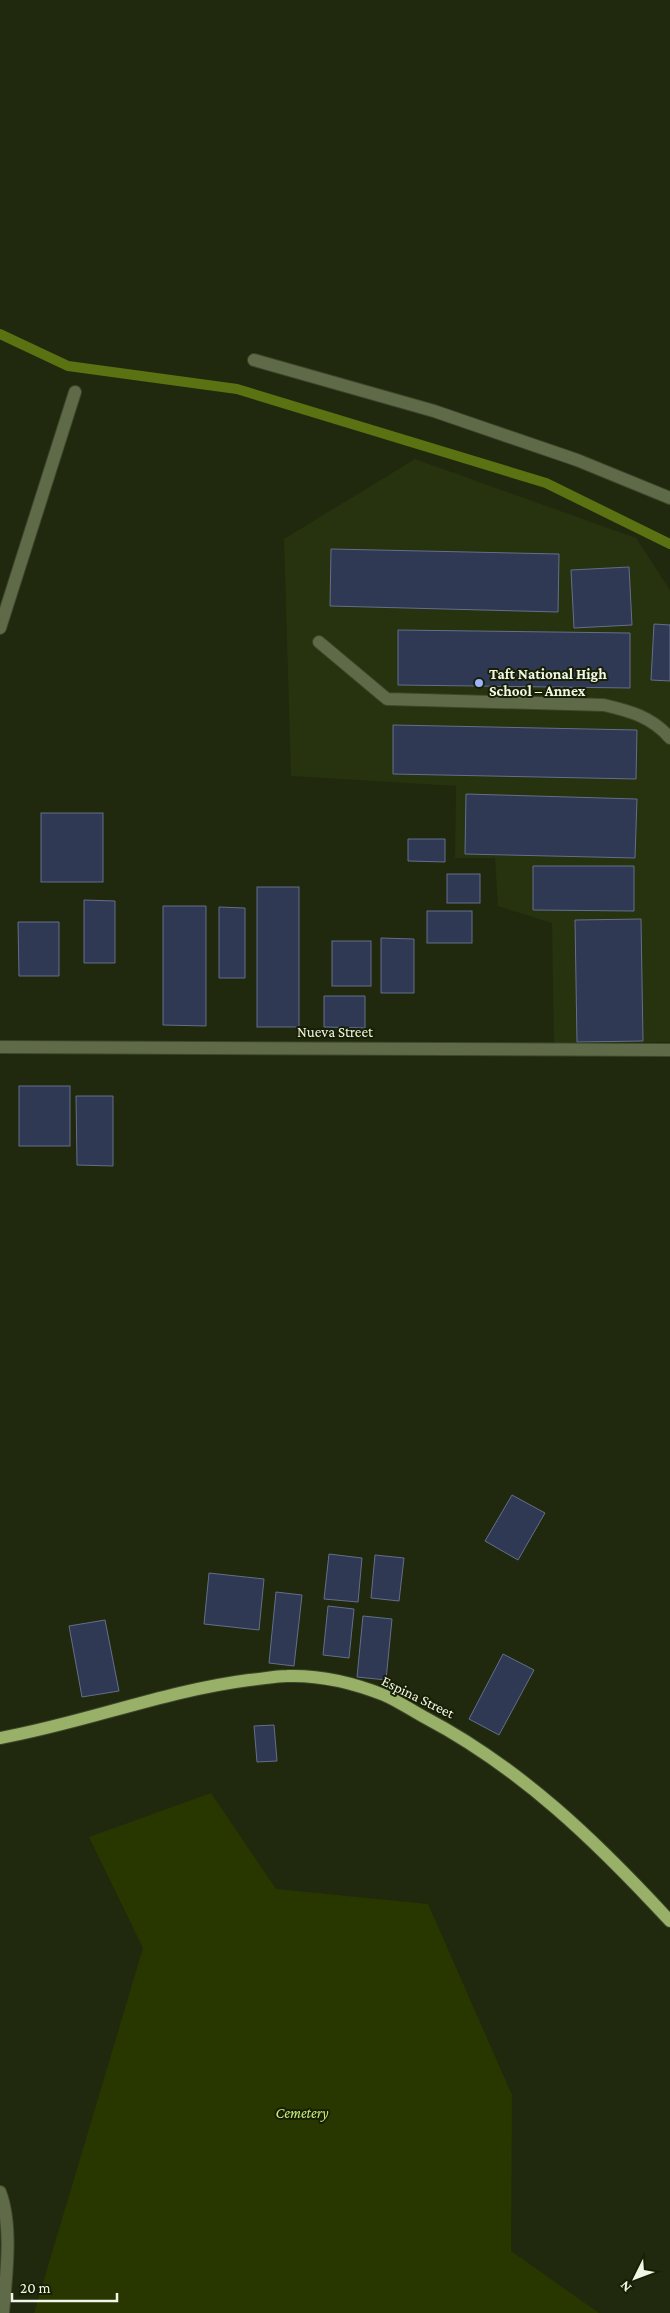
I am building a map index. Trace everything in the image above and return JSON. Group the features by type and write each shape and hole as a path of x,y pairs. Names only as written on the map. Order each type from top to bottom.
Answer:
{"main road":[{"name":"Espina Street","path":"0,1738 35,1732 224,1683 287,1676 330,1679 384,1695 451,1730 506,1766 551,1803 597,1845 670,1921"}],"street":[{"path":"254,360 434,411 577,460 670,498"},
{"path":"0,628 75,392"},
{"path":"319,642 387,700 604,705 632,711 659,725 670,738"},
{"name":"Nueva Street","path":"0,1046 670,1050"},
{"path":"0,2192 6,2207 6,2274 3,2313"}],"shaded area":[{"name":"Taft National High School – Annex","path":"415,459 636,538 670,590 670,1042 554,1044 552,923 498,906 495,858 455,858 456,786 291,776 284,539"}],"green space":[{"name":"Cemetery","path":"211,1793 276,1889 428,1904 512,2095 511,2251 599,2313 34,2313 143,1948 89,1837"}],"building":[{"path":"331,549 559,554 558,612 330,606"},
{"path":"629,567 632,625 574,628 571,570"},
{"path":"654,624 670,625 670,681 651,680"},
{"path":"398,630 630,633 630,688 398,685"},
{"path":"393,725 637,730 636,779 393,774"},
{"path":"466,794 637,799 635,858 465,854"},
{"path":"41,813 103,813 103,882 41,882"},
{"path":"408,839 445,839 445,862 408,861"},
{"path":"533,866 634,866 634,911 533,910"},
{"path":"447,874 480,874 480,903 447,903"},
{"path":"257,887 299,887 299,1027 257,1027"},
{"path":"84,900 115,901 115,963 84,963"},
{"path":"163,906 206,906 206,1026 163,1025"},
{"path":"219,907 245,908 245,978 219,978"},
{"path":"427,911 472,911 472,943 427,943"},
{"path":"641,919 643,1041 577,1042 575,920"},
{"path":"18,922 59,922 59,976 19,976"},
{"path":"381,938 414,939 414,993 381,993"},
{"path":"332,941 371,941 371,986 332,986"},
{"path":"324,996 365,996 365,1028 324,1027"},
{"path":"19,1086 70,1086 70,1146 19,1146"},
{"path":"76,1096 113,1096 113,1166 77,1165"},
{"path":"512,1495 545,1513 518,1560 485,1541"},
{"path":"329,1554 362,1558 358,1602 324,1599"},
{"path":"375,1555 404,1558 399,1601 371,1598"},
{"path":"209,1573 264,1579 259,1630 204,1624"},
{"path":"276,1592 302,1595 294,1666 269,1663"},
{"path":"328,1606 354,1609 349,1658 323,1655"},
{"path":"363,1616 392,1619 386,1680 357,1677"},
{"path":"105,1620 119,1691 82,1697 69,1626"},
{"path":"503,1654 534,1670 499,1735 469,1719"},
{"path":"274,1725 277,1761 257,1762 254,1726"}],"waterway":[{"path":"0,334 68,366 237,389 546,483 670,544"}],"place":[{"name":"Taft National High School – Annex","path":"479,683"}]}
